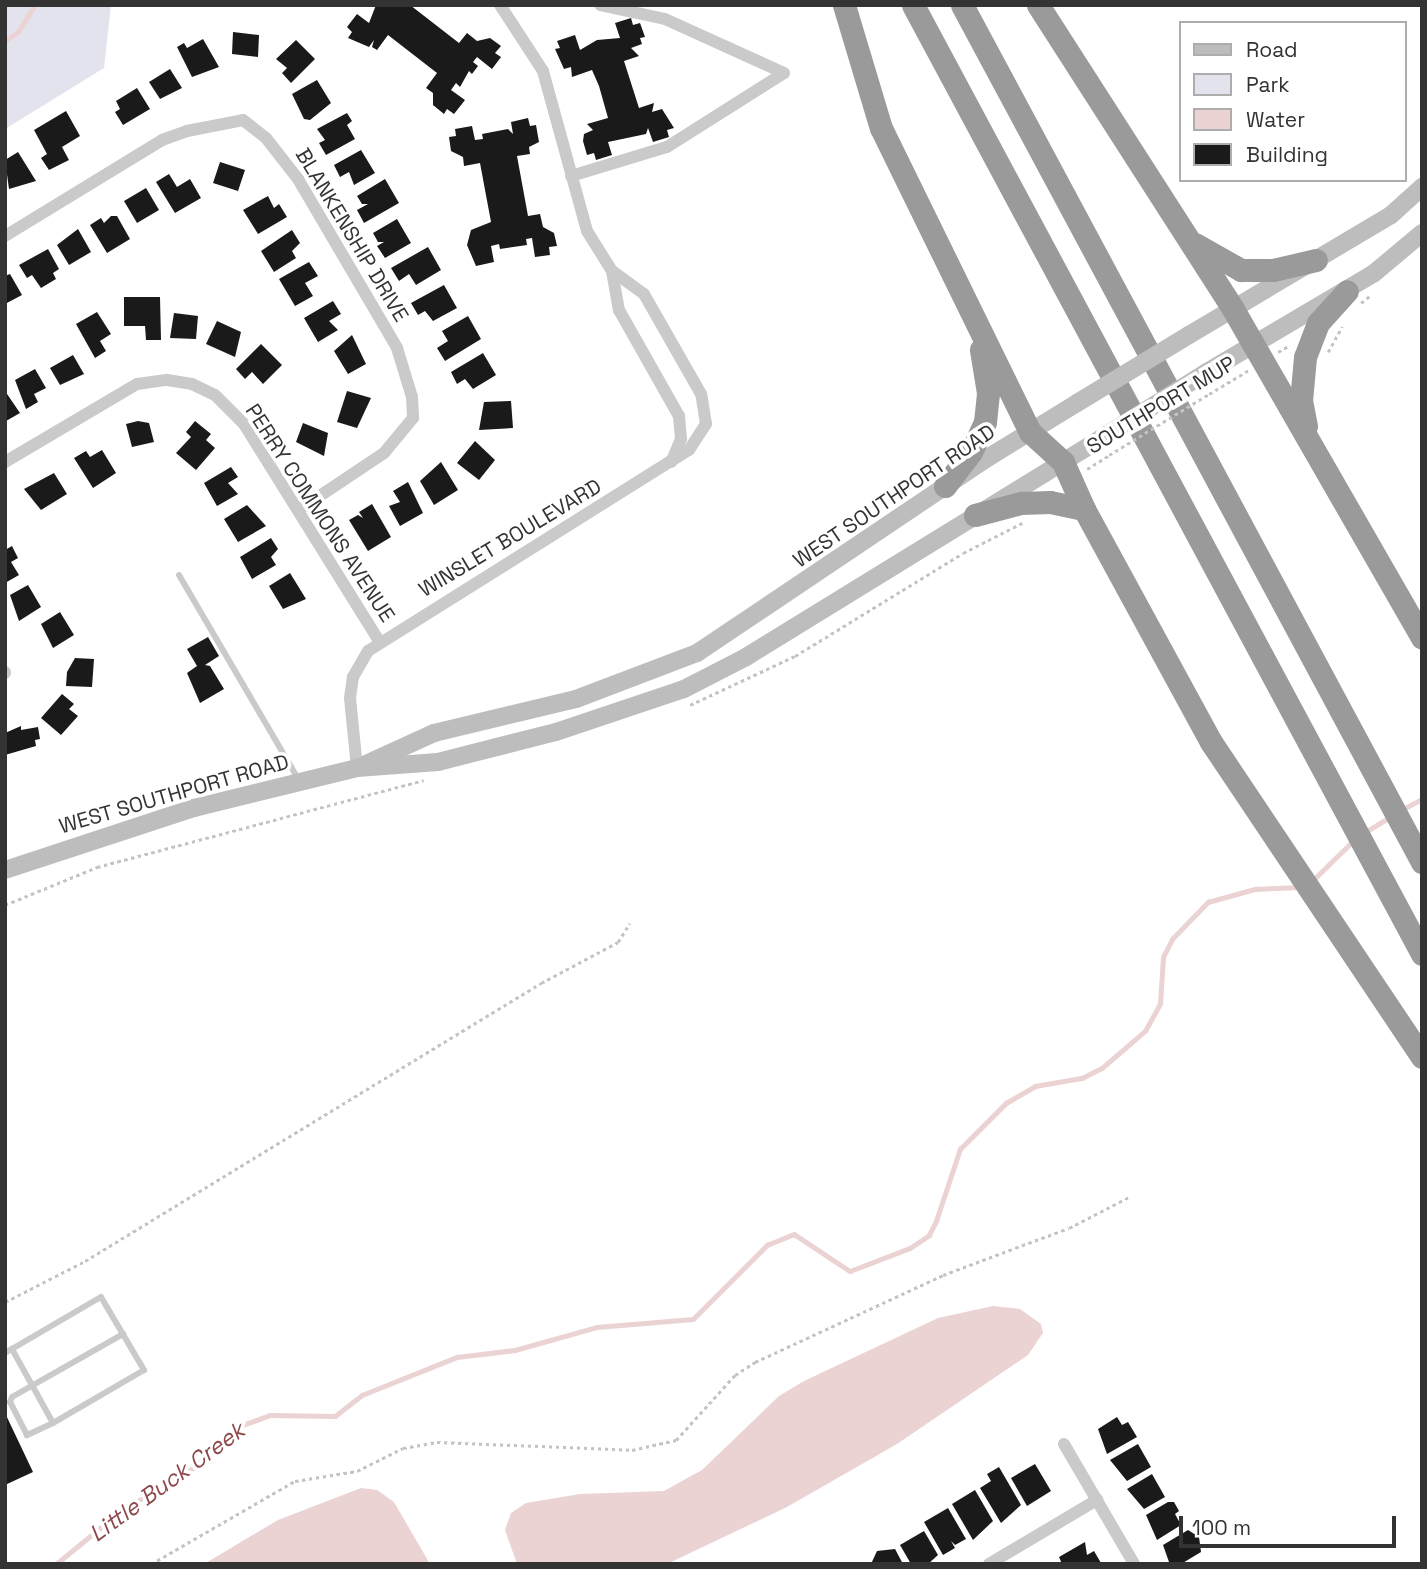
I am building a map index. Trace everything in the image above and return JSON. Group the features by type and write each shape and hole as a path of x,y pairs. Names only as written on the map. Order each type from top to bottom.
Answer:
{"highway":[{"path":"844,5 881,128 1030,432 1063,462 1084,509 1211,741 1422,1058"},
{"path":"913,5 1333,793 1422,954"},
{"path":"962,5 1422,862"},
{"path":"1038,5 1233,309 1315,456 1422,638"},
{"path":"1177,224 1208,255 1241,270 1273,270 1316,260"},
{"path":"1315,456 1301,401 1305,357 1318,323 1349,301"},
{"path":"945,486 971,452 985,422 986,374 972,313"},
{"path":"975,515 1021,503 1050,502 1084,509"}],"main road":[{"name":"WEST SOUTHPORT ROAD","path":"357,768 434,733 576,699 697,653 1030,432 1391,215 1422,187"},
{"name":"WEST SOUTHPORT ROAD","path":"5,870 141,823 357,768 438,762 556,732 684,689 746,657 1063,462 1104,447 1207,372 1260,356 1349,301 1422,233"}],"street":[{"path":"571,176 667,147 784,73 665,19 600,5"},
{"name":"WINSLET BOULEVARD","path":"506,7 543,71 578,211 612,271 619,310 679,416 681,439 670,462"},
{"name":"BLANKENSHIP DRIVE","path":"5,236 162,140 216,122 243,121 266,138 298,179 397,348 412,397 413,418 384,453 299,510"},
{"name":"WINSLET BOULEVARD","path":"357,768 350,698 360,663 379,641 670,462 702,435 705,404 644,295 612,271"},
{"name":"PERRY COMMONS AVENUE","path":"5,462 137,384 167,380 191,384 215,395 244,425 379,641"},
{"path":"1065,1444 1134,1564"},
{"path":"989,1564 1097,1500"}],"lane":[{"path":"179,575 300,782"},
{"path":"53,1423 32,1385 9,1351 101,1297 145,1370 34,1434 22,1431 10,1402 32,1385 123,1334"}],"path":[{"path":"1349,301 1380,288"},
{"path":"1324,352 1331,353 1347,318"},
{"name":"SOUTHPORT MUP","path":"1085,470 1104,447 1209,394 1260,356 1295,346"},
{"path":"5,1302 85,1261 541,982 618,942 630,923"},
{"path":"151,1564 295,1481 357,1471 403,1448 437,1441 632,1450 676,1440 735,1375 755,1362 943,1275 1069,1228 1129,1197"}],"green space":[{"path":"5,5 111,5 104,68 5,129"}],"water":[{"path":"993,1306 1020,1309 1041,1324 1043,1333 1028,1355 897,1444 787,1507 667,1564 517,1564 505,1530 511,1513 526,1503 580,1494 664,1491 702,1470 779,1396 804,1381 938,1318"},
{"path":"361,1488 377,1490 394,1502 430,1564 204,1564 278,1520"}],"building":[{"path":"376,5 410,5 459,43 467,33 477,41 490,38 501,46 495,53 501,57 492,69 477,57 473,62 478,66 472,74 469,71 460,87 456,83 451,90 465,100 454,114 447,109 444,114 433,105 433,93 426,88 437,73 388,35 377,50 372,47 374,40 369,47 348,38 352,32 347,27 357,14 369,23"},
{"path":"631,18 633,25 640,23 645,37 640,38 642,44 631,48 639,56 624,61 639,108 654,103 652,112 662,109 674,128 667,130 669,137 653,142 648,128 646,134 608,142 612,155 596,160 594,153 587,155 583,141 584,134 593,130 587,124 608,118 599,86 592,70 572,77 571,67 564,69 555,49 560,48 557,41 575,35 580,50 597,40 620,38 615,23"},
{"path":"233,32 259,35 258,57 232,54"},
{"path":"203,39 219,67 192,77 177,47 184,43 187,48"},
{"path":"296,40 315,59 291,83 282,73 287,68 276,59"},
{"path":"170,69 182,88 160,99 149,82"},
{"path":"317,80 331,103 310,120 304,119 292,94"},
{"path":"137,88 150,109 123,125 115,112 120,109 116,101"},
{"path":"66,111 80,136 62,147 69,160 49,170 41,158 47,154 34,130"},
{"path":"347,113 352,121 347,125 355,139 326,155 319,143 325,140 317,129"},
{"path":"528,118 530,126 536,125 539,142 529,147 530,154 517,156 528,216 540,214 543,227 554,233 557,246 549,247 550,255 535,257 532,238 526,239 527,245 500,249 499,244 491,246 494,262 476,266 467,245 471,230 491,222 480,163 464,166 463,157 451,151 449,137 456,136 455,129 472,126 475,140 483,139 482,134 508,129 513,134 511,122"},
{"path":"361,150 375,173 354,185 349,172 340,177 334,165"},
{"path":"18,152 36,181 9,189 5,160"},
{"path":"220,162 245,170 238,191 213,183"},
{"path":"169,174 177,187 190,179 201,198 175,213 156,182"},
{"path":"385,179 399,203 364,223 357,210 368,204 362,204 357,196"},
{"path":"146,188 159,210 137,223 124,201"},
{"path":"268,196 274,208 279,204 287,217 258,234 243,210"},
{"path":"111,216 117,216 130,239 107,253 90,225 101,218 104,223"},
{"path":"397,219 411,243 385,258 377,246 384,242 378,242 373,233"},
{"path":"78,229 91,252 69,265 57,245"},
{"path":"292,230 300,243 292,251 296,258 274,272 261,251"},
{"path":"428,247 441,270 416,285 409,274 399,281 391,268"},
{"path":"48,249 59,269 53,273 56,279 41,288 32,275 27,278 19,265"},
{"path":"309,262 318,276 305,283 313,296 295,306 279,279"},
{"path":"10,274 22,295 5,304 5,276"},
{"path":"444,285 457,308 433,321 425,311 418,315 411,303"},
{"path":"124,297 160,297 161,340 146,340 145,326 124,326"},
{"path":"333,301 341,314 329,321 338,330 318,342 304,318"},
{"path":"97,312 111,334 100,341 106,351 95,358 76,324"},
{"path":"174,313 198,316 196,339 170,338"},
{"path":"468,316 481,339 445,361 437,348 448,341 442,331"},
{"path":"217,321 241,332 235,357 206,344"},
{"path":"352,335 366,364 348,374 334,351"},
{"path":"261,344 282,365 263,384 252,372 245,379 236,369"},
{"path":"483,353 496,375 473,389 465,379 457,384 451,372"},
{"path":"73,355 84,374 60,385 50,368"},
{"path":"35,369 46,388 34,394 38,402 26,409 15,380"},
{"path":"5,391 20,413 6,421 5,419"},
{"path":"347,391 371,398 357,428 337,422"},
{"path":"511,401 513,428 479,430 484,402"},
{"path":"138,421 149,423 154,442 132,447 126,424"},
{"path":"195,421 211,434 206,440 215,448 196,470 176,453 191,437 186,432"},
{"path":"303,423 328,433 324,456 296,442"},
{"path":"475,441 495,460 479,480 457,463"},
{"path":"102,450 116,473 93,488 74,458 86,451 90,457"},
{"path":"441,462 458,490 434,505 420,481"},
{"path":"231,467 238,477 228,483 238,494 217,506 204,483"},
{"path":"54,473 67,494 41,510 24,489"},
{"path":"408,482 423,513 400,526 389,506 400,502 393,491"},
{"path":"372,504 391,537 368,551 349,520 358,515 363,518 359,512"},
{"path":"247,505 266,526 238,542 224,519"},
{"path":"271,538 278,549 271,557 276,565 252,579 240,557"},
{"path":"12,546 18,558 11,562 19,575 5,583 5,550"},
{"path":"290,573 306,599 283,609 269,586"},
{"path":"28,585 41,607 19,621 10,595"},
{"path":"60,612 74,635 53,648 41,624"},
{"path":"208,637 219,656 205,665 210,666 224,689 200,703 187,673 197,666 187,649"},
{"path":"75,658 94,659 92,687 66,686 67,672"},
{"path":"62,694 74,704 69,709 78,716 61,735 41,718"},
{"path":"21,726 21,730 38,727 40,739 35,740 36,746 5,755 5,733"},
{"path":"5,1413 33,1472 5,1485"},
{"path":"1117,1417 1122,1425 1128,1422 1137,1437 1107,1454 1098,1429"},
{"path":"1138,1444 1151,1467 1127,1481 1110,1460"},
{"path":"1035,1464 1051,1491 1027,1506 1011,1478"},
{"path":"999,1467 1021,1505 1001,1523 980,1488 991,1481 987,1474"},
{"path":"1152,1474 1165,1497 1144,1509 1127,1489"},
{"path":"975,1490 993,1521 973,1540 952,1504"},
{"path":"1168,1502 1174,1502 1179,1511 1175,1514 1181,1525 1157,1540 1146,1515"},
{"path":"948,1508 966,1539 955,1545 951,1541 955,1548 943,1555 924,1522"},
{"path":"1188,1530 1199,1537 1201,1552 1181,1564 1169,1562 1163,1545"},
{"path":"924,1531 938,1555 928,1564 911,1564 900,1545"},
{"path":"1085,1542 1087,1555 1094,1551 1101,1563 1062,1564 1059,1557"},
{"path":"895,1549 903,1564 871,1564 877,1551"}],"waterway":[{"path":"5,41 18,32 35,5"},
{"name":"Little Buck Creek","path":"1403,809 1422,799"},
{"name":"Little Buck Creek","path":"1364,833 1390,817"},
{"name":"Little Buck Creek","path":"1313,880 1354,840"},
{"name":"Little Buck Creek","path":"56,1564 122,1510 195,1467 240,1426 270,1415 335,1416 362,1395 457,1357 515,1350 597,1327 693,1319 767,1245 794,1234 850,1271 910,1248 929,1235 960,1149 1006,1103 1035,1086 1082,1078 1102,1068 1145,1031 1160,1004 1163,957 1172,939 1208,902 1255,889 1299,887"}]}
